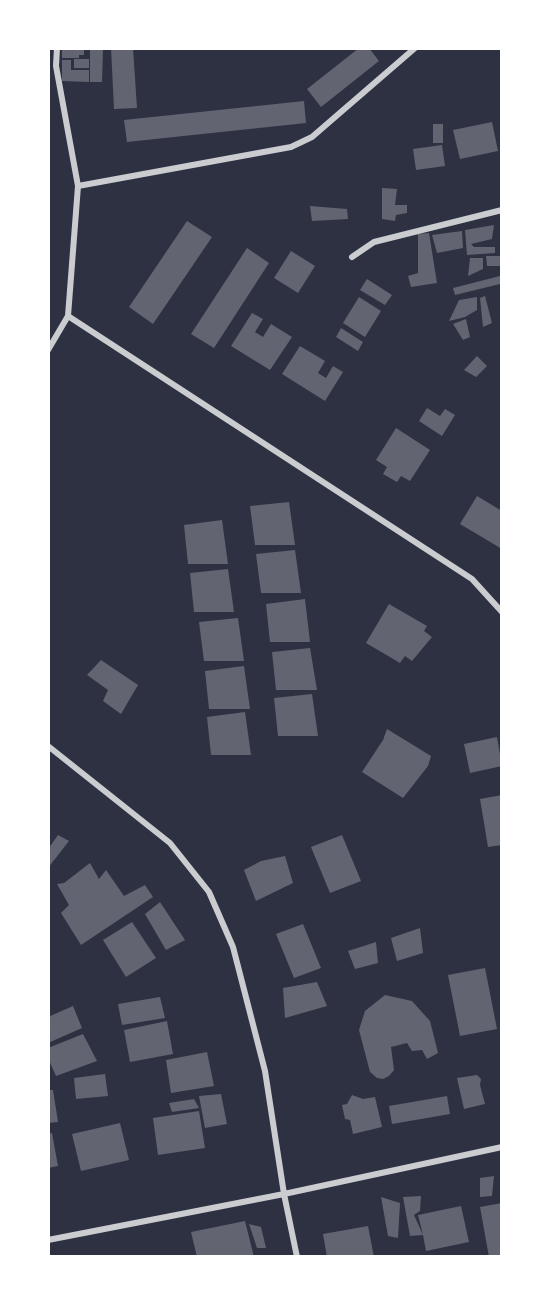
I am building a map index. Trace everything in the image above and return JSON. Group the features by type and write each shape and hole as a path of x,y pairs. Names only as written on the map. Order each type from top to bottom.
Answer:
{"street":[{"path":"48,350 68,316 78,186 56,66 57,48"},
{"path":"78,186 291,147 312,137 415,48"},
{"path":"48,67 56,66"},
{"path":"352,257 374,242 502,210"},
{"path":"68,316 471,579 502,612"},
{"path":"48,746 171,843 209,892 233,947 265,1071 284,1194 297,1257"},
{"path":"48,1240 284,1194 502,1147"}],"building":[{"path":"62,48 84,48 84,55 79,55 79,58 62,58"},
{"path":"90,48 103,48 102,82 90,82"},
{"path":"111,48 133,48 137,108 114,109"},
{"path":"359,48 369,48 379,61 321,107 307,89"},
{"path":"74,59 89,59 89,68 74,68"},
{"path":"62,60 71,60 71,70 89,70 89,82 62,81"},
{"path":"304,101 306,123 127,142 124,120"},
{"path":"492,122 498,151 460,159 453,130"},
{"path":"433,124 443,124 443,143 433,143"},
{"path":"442,145 445,166 416,170 413,149"},
{"path":"382,188 397,189 395,205 407,205 407,213 396,215 395,221 382,219"},
{"path":"310,206 347,209 348,219 312,221"},
{"path":"187,221 212,237 153,324 129,307"},
{"path":"494,225 492,239 471,244 474,247 495,247 495,253 467,255 465,230"},
{"path":"462,231 463,248 437,253 432,235"},
{"path":"429,233 437,283 411,287 408,276 418,273 418,234"},
{"path":"247,248 269,263 214,348 191,334"},
{"path":"291,251 315,266 298,293 274,278"},
{"path":"486,256 500,256 500,266 487,266"},
{"path":"470,258 483,258 483,269 468,276"},
{"path":"500,276 500,284 455,295 453,288"},
{"path":"367,279 392,295 385,305 360,290"},
{"path":"485,296 492,323 483,327 480,298"},
{"path":"359,297 381,311 365,337 343,323"},
{"path":"477,297 477,310 465,317 449,321 459,300"},
{"path":"252,313 263,319 255,332 263,337 271,324 292,337 270,370 231,346"},
{"path":"466,319 470,337 463,340 453,324"},
{"path":"341,328 363,342 358,351 336,337"},
{"path":"300,346 325,361 318,373 326,378 333,366 343,372 325,401 282,374"},
{"path":"477,356 487,366 476,377 464,370"},
{"path":"427,408 440,416 445,409 455,415 442,436 419,421"},
{"path":"396,428 430,450 410,481 401,476 397,482 383,474 387,467 376,460"},
{"path":"477,496 502,511 502,549 460,524"},
{"path":"289,502 295,545 255,545 250,506"},
{"path":"222,520 228,564 188,564 184,525"},
{"path":"295,550 301,593 261,593 256,554"},
{"path":"228,569 234,612 194,612 190,573"},
{"path":"305,599 310,642 270,642 266,604"},
{"path":"389,604 427,626 424,631 432,637 412,661 405,656 400,663 366,643"},
{"path":"238,618 244,661 204,661 199,622"},
{"path":"310,648 317,690 276,690 272,652"},
{"path":"101,660 138,685 121,714 103,701 108,690 87,675"},
{"path":"244,666 250,709 209,709 205,671"},
{"path":"312,694 318,736 278,736 274,698"},
{"path":"245,712 251,755 211,755 207,717"},
{"path":"387,729 431,756 428,766 403,798 362,772 383,740"},
{"path":"497,737 502,766 470,773 464,744"},
{"path":"502,795 502,845 488,847 480,799"},
{"path":"58,835 69,841 48,868 48,849"},
{"path":"342,835 361,881 330,893 311,847"},
{"path":"285,856 293,883 256,901 244,870 261,861"},
{"path":"90,863 99,879 106,870 124,896 145,885 153,897 81,945 61,913 69,905 57,884 64,883"},
{"path":"160,902 185,940 166,950 145,914"},
{"path":"132,922 156,958 126,977 103,940"},
{"path":"303,924 321,968 294,978 276,934"},
{"path":"420,928 423,953 397,961 391,938"},
{"path":"376,942 378,963 355,969 348,951"},
{"path":"485,968 497,1029 460,1036 448,975"},
{"path":"317,982 327,1006 285,1018 283,988"},
{"path":"385,995 412,1001 430,1021 438,1053 427,1059 422,1050 412,1051 407,1043 391,1047 394,1070 383,1079 377,1078 370,1072 359,1030 365,1011"},
{"path":"160,997 165,1018 122,1025 118,1004"},
{"path":"73,1006 82,1028 48,1043 48,1017"},
{"path":"167,1021 173,1054 130,1062 124,1030"},
{"path":"83,1034 97,1061 56,1076 48,1058 48,1048"},
{"path":"207,1052 214,1086 171,1093 166,1060"},
{"path":"105,1074 108,1096 76,1099 74,1078"},
{"path":"477,1075 481,1079 480,1085 485,1104 464,1109 457,1078"},
{"path":"48,1090 53,1090 58,1122 48,1123"},
{"path":"221,1094 227,1124 205,1128 199,1096"},
{"path":"352,1095 363,1099 375,1097 382,1127 353,1134 350,1120 345,1119 342,1105 347,1104"},
{"path":"447,1096 450,1114 392,1124 389,1106"},
{"path":"194,1099 199,1108 172,1112 169,1103"},
{"path":"199,1111 205,1148 158,1155 153,1118"},
{"path":"120,1123 129,1160 81,1171 72,1134"},
{"path":"52,1133 58,1166 48,1168 48,1134"},
{"path":"494,1176 492,1196 480,1197 480,1178"},
{"path":"421,1196 420,1211 414,1215 423,1235 410,1236 403,1197"},
{"path":"381,1197 400,1203 398,1238 388,1236"},
{"path":"502,1203 502,1257 489,1257 480,1207"},
{"path":"461,1206 469,1242 426,1251 418,1215"},
{"path":"245,1221 254,1257 197,1257 191,1232"},
{"path":"249,1224 261,1227 266,1248 257,1248"},
{"path":"368,1226 374,1257 327,1257 323,1234"}]}
